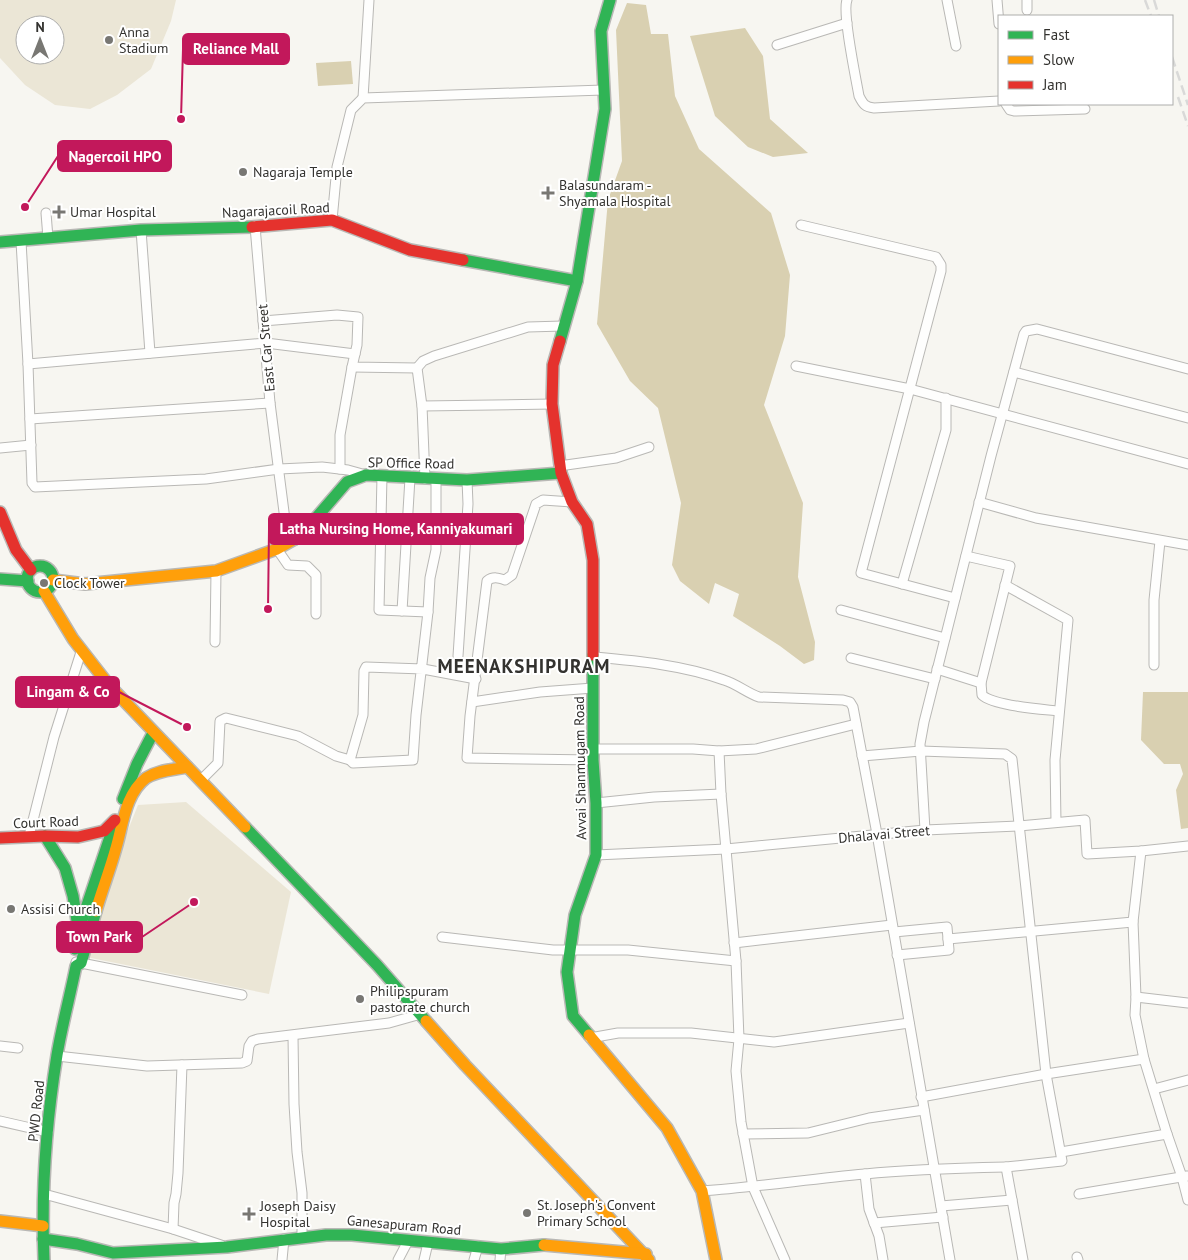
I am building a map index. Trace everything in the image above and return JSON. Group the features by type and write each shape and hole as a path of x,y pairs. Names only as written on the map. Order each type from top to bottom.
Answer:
{"main road":[{"name":"Avvai Shanmugam Road","path":"610,0 601,31 605,109 576,281 553,365 552,404 560,470 572,502 587,524 593,560 593,754 596,803 596,855 575,915 567,972 573,1016 667,1128 702,1191 716,1260"},
{"name":"Nagarajacoil Road","path":"0,242 141,230 242,228 332,220 410,250 576,281"},
{"name":"SP Office Road","path":"53,580 85,584 216,571 277,549 288,543 303,533 347,482 366,475 467,480 560,470"},
{"path":"0,512 16,550 31,570"},
{"path":"38,566 47,567 52,574 51,586 44,591 36,591 32,588 28,581 31,570 38,566"},
{"path":"0,579 28,581"},
{"path":"44,591 81,652 108,684 153,733 202,780 378,965 465,1065 647,1257"},
{"name":"PWD Road","path":"77,963 78,932 137,764 153,733"},
{"name":"PWD Road","path":"44,1260 44,1194 48,1132 57,1056 77,963 118,845 129,805 136,790 153,773 187,767"},
{"name":"Court Road","path":"0,838 29,836 78,837 90,835 104,831 117,818"},
{"path":"45,836 65,868 73,896 78,932"},
{"path":"0,1222 43,1226"},
{"name":"Ganesapuram Road","path":"43,1239 77,1244 113,1253 227,1247 284,1239 352,1235 478,1246 501,1254 540,1246 647,1257"}],"street":[{"path":"363,98 369,0"},
{"path":"847,0 845,8 847,23 859,96 863,104 869,107 998,101"},
{"path":"947,0 956,46"},
{"path":"997,0 998,15"},
{"path":"777,45 847,23"},
{"path":"332,220 337,167 350,110 363,98 603,90"},
{"path":"1007,105 1010,110 1014,111 1085,109"},
{"path":"46,213 48,238"},
{"path":"801,225 936,257 939,260 941,270 861,573 955,598"},
{"name":"East Car Street","path":"255,226 270,403 288,543"},
{"path":"141,230 150,354"},
{"path":"21,241 32,482 37,488 206,479 279,469 322,467 366,475"},
{"path":"263,321 337,315 358,317 355,354 340,435 340,469"},
{"path":"202,780 218,763 220,721 226,718 298,736 353,763 413,760 430,578 436,550 431,478 418,368 423,361 434,356 528,327 563,326"},
{"path":"924,830 921,751 924,722 979,502 1024,334 1026,331 1037,329 1188,369"},
{"path":"28,364 266,342 355,354"},
{"path":"796,366 910,389 1188,464"},
{"path":"352,368 418,368"},
{"path":"1014,372 1188,418"},
{"path":"902,584 946,430 946,398"},
{"path":"30,419 270,403"},
{"path":"422,406 552,404"},
{"path":"0,448 31,445"},
{"path":"560,470 616,458 649,447"},
{"path":"382,476 379,610 428,612"},
{"path":"402,612 410,478"},
{"path":"458,656 468,504 467,480"},
{"path":"572,502 543,500 536,504 512,575 505,580 494,577 488,581 466,758 693,749 720,751 756,749 856,724"},
{"path":"979,502 1036,518 1188,545"},
{"path":"1154,664 1154,600 1160,541"},
{"path":"277,549 288,565 307,566 316,575 316,614"},
{"path":"966,556 1010,566 980,691 987,700 1058,711"},
{"path":"215,642 216,571"},
{"path":"1005,585 1068,620 1058,711 1054,774 1056,822"},
{"path":"841,610 945,638"},
{"path":"29,836 54,736 81,652"},
{"path":"594,657 661,664 726,680 759,697 846,700 853,707 877,834 950,1260"},
{"path":"851,658 934,679"},
{"path":"350,760 363,715 365,668 369,666 423,669 476,679"},
{"path":"937,670 981,683"},
{"path":"472,702 540,692 593,688"},
{"path":"720,751 721,794 736,961 739,1039 736,1071 743,1134 753,1187 785,1260"},
{"path":"702,1191 934,1168 1006,1167 1062,1161 1046,1074 1013,762 1010,756 1006,754 921,751 862,756"},
{"path":"596,803 654,797 721,794"},
{"name":"Dhalavai Street","path":"596,855 726,849 924,830 1019,826 1085,820 1087,854 1141,851"},
{"path":"1188,846 1141,851 1133,922 1135,1015 1144,1059 1166,1134 1185,1176 1188,1200"},
{"path":"948,939 1133,922"},
{"path":"734,943 893,929 947,927 949,950 897,955"},
{"path":"442,937 553,950 628,950 736,961"},
{"path":"77,963 242,995"},
{"path":"1136,997 1188,1003"},
{"path":"57,1056 147,1066 245,1062 247,1061 249,1046 252,1041 258,1039 388,1023 421,1014"},
{"path":"590,1038 618,1033 652,1032 692,1033 774,1042 909,1023"},
{"path":"293,1036 294,1104 302,1194 302,1238"},
{"path":"0,1046 18,1048"},
{"path":"921,1097 1046,1074 1144,1059"},
{"path":"173,1229 178,1173 182,1065"},
{"path":"1154,1089 1188,1080"},
{"path":"743,1134 808,1133 869,1118 924,1110"},
{"path":"0,1122 48,1132"},
{"path":"1060,1152 1166,1134"},
{"path":"1006,1167 1023,1260"},
{"path":"865,1174 869,1209 879,1236 882,1260"},
{"path":"1079,1194 1185,1176"},
{"path":"44,1194 173,1229 227,1247"},
{"path":"940,1206 1012,1200"},
{"path":"874,1223 943,1217"},
{"path":"282,1260 284,1239"},
{"path":"398,1260 408,1241"},
{"path":"424,1260 428,1243"},
{"path":"474,1260 478,1246"}],"shaded area":[{"name":"Anna Stadium","path":"0,0 176,0 171,21 151,69 117,95 90,109 55,105 25,85 0,58"},
{"path":"627,3 646,5 651,34 668,34 675,96 699,149 771,213 790,275 785,336 764,405 803,503 798,577 815,642 814,660 804,664 733,616 739,594 715,583 709,604 680,581 672,565 681,503 658,408 630,381 597,324 608,200 622,161 616,30"},
{"path":"745,28 763,56 770,119 808,153 773,157 748,147 715,116 690,36"},
{"path":"351,61 353,84 318,86 316,63"},
{"path":"1143,692 1188,692 1188,828 1181,829 1176,790 1183,774 1180,764 1164,764 1141,740"},
{"path":"186,802 291,892 269,994 86,957 95,912 138,805"}],"railway":[{"path":"1145,0 1151,15"},
{"path":"1154,0 1159,15"},
{"path":"1173,60 1188,105"},
{"path":"1178,97 1188,126"}],"traffic: fast":[{"path":"560,341 577,281 605,109 601,31 610,0"},
{"path":"0,242 141,230 252,227"},
{"path":"463,260 577,281"},
{"path":"295,539 303,533 347,482 366,475 467,480 561,473"},
{"path":"40,566 49,570 53,579 49,588 40,592 31,588 27,579 31,570 40,566"},
{"path":"0,579 28,581"},
{"path":"589,1035 573,1016 567,972 575,915 596,855 596,803 593,760 593,655"},
{"path":"123,799 137,764 153,733"},
{"path":"75,949 78,932 115,822"},
{"path":"245,827 377,965 426,1021"},
{"path":"45,836 65,868 73,896 78,927"},
{"path":"44,1260 44,1183 53,1081 76,966 81,963 96,911"},
{"path":"43,1239 77,1244 113,1253 227,1247 326,1235 352,1235 501,1249 544,1245"}],"traffic: slow":[{"path":"53,580 85,584 216,571 277,549 295,539"},
{"path":"44,591 73,639 108,684 245,827"},
{"path":"96,911 133,792 151,775 187,767"},
{"path":"426,1021 465,1065 649,1260"},
{"path":"589,1035 667,1128 702,1191 716,1260"},
{"path":"0,1221 43,1226"},
{"path":"544,1245 646,1254"}],"traffic: jam":[{"path":"252,227 332,220 410,250 463,260"},
{"path":"560,341 553,365 552,404 561,473 572,502 587,524 593,560 593,655"},
{"path":"0,512 16,550 31,570"},
{"path":"0,838 78,837 104,831 115,820"}],"place":[{"name":"Anna Stadium","path":"109,40"},
{"name":"Reliance Mall","path":"181,119"},
{"name":"Nagaraja Temple","path":"243,172"},
{"name":"Balasundaram - Shyamala Hospital","path":"548,193"},
{"name":"Nagercoil HPO","path":"25,207"},
{"name":"Umar Hospital","path":"59,212"},
{"name":"Clock Tower","path":"44,583"},
{"name":"Latha Nursing Home, Kanniyakumari","path":"268,609"},
{"name":"Lingam & Co","path":"187,727"},
{"name":"Town Park","path":"194,902"},
{"name":"Assisi Church","path":"11,909"},
{"name":"Philipspuram pastorate church","path":"360,999"},
{"name":"St. Joseph's Convent Primary School","path":"527,1213"},
{"name":"Joseph Daisy Hospital","path":"249,1214"}],"district":[{"name":"MEENAKSHIPURAM","path":"524,666"}]}
